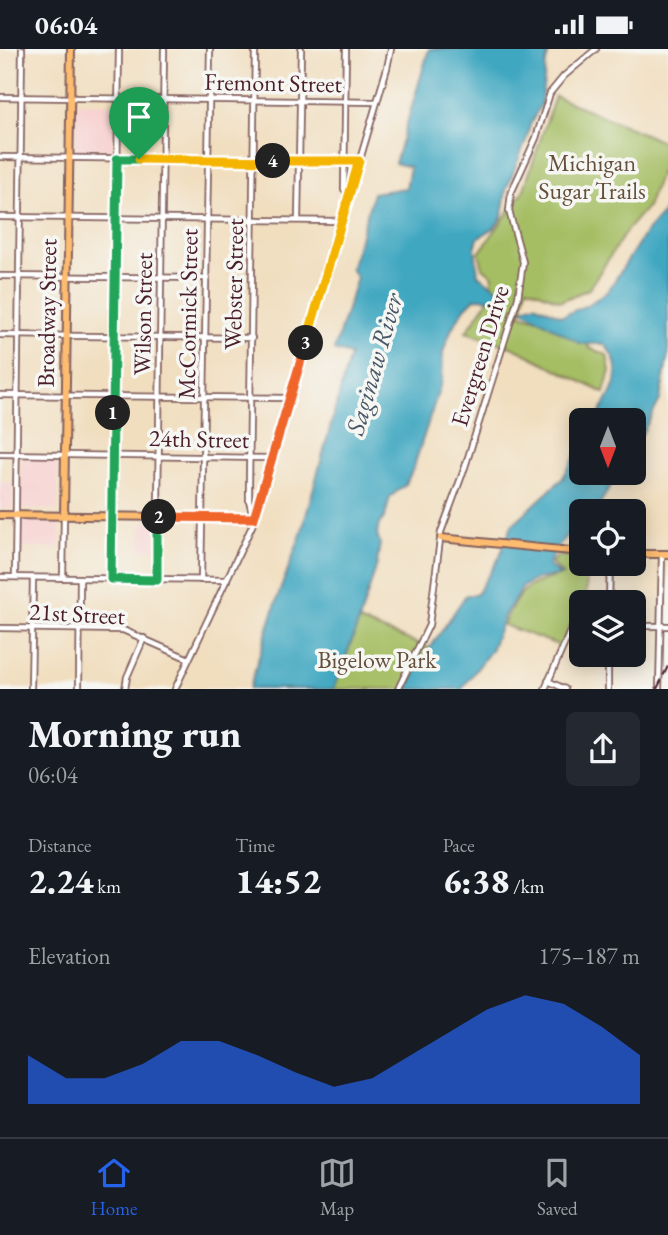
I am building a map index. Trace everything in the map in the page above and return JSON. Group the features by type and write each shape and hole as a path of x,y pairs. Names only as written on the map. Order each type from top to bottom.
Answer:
{"main road":[{"name":"Broadway Street","path":"64,516 71,49"},
{"path":"0,515 254,518"},
{"path":"441,538 569,550"},
{"path":"646,554 665,554"}],"street":[{"path":"15,577 22,49"},
{"path":"111,579 119,49"},
{"name":"Wilson Street","path":"157,580 164,49"},
{"name":"McCormick Street","path":"201,580 210,49"},
{"name":"Webster Street","path":"254,518 249,500 249,457 255,49"},
{"path":"298,220 301,49"},
{"path":"346,49 344,189 349,195"},
{"path":"175,689 254,518 391,49"},
{"name":"Evergreen Drive","path":"398,689 429,625 441,538 518,298 523,262 509,211 511,193 536,138 551,93 564,76 596,49"},
{"name":"Fremont Street","path":"0,97 377,102"},
{"path":"0,157 359,161"},
{"path":"0,217 341,221"},
{"path":"0,275 207,278"},
{"path":"0,335 251,338"},
{"path":"0,395 289,398"},
{"name":"24th Street","path":"0,454 271,458"},
{"name":"Broadway Street","path":"63,578 64,516"},
{"path":"659,689 665,554"},
{"path":"0,577 227,580"},
{"path":"31,689 33,578"},
{"path":"79,689 80,579"},
{"path":"646,626 668,626"},
{"name":"21st Street","path":"0,628 122,629 189,659"},
{"path":"545,689 569,633"},
{"path":"125,689 127,677 144,638"},
{"path":"608,667 608,689"},
{"path":"548,681 565,689"}],"shaded area":[{"path":"76,103 114,104 113,154 75,153"},
{"path":"21,459 58,459 58,510 21,509"},
{"path":"0,482 13,482 12,509 0,509"},
{"path":"20,520 60,520 60,548 19,548"},
{"path":"142,522 155,522 155,549 141,549"}],"green space":[{"name":"Michigan Sugar Trails","path":"555,96 668,144 668,153 647,207 627,230 589,289 561,301 527,287 521,314 582,332 589,348 607,355 610,371 604,393 514,348 466,332 487,302 493,276 483,268 479,253 523,192"},
{"path":"559,555 569,556 569,576 587,576 586,590 569,590 569,630 561,646 503,625 525,590 540,581 563,575 551,563"},
{"name":"Bigelow Park","path":"359,621 430,648 407,689 334,689"}],"water":[{"name":"Saginaw River","path":"429,49 550,49 541,104 530,125 506,190 502,217 494,228 478,238 475,248 478,275 504,293 500,299 475,298 452,328 443,352 442,380 413,469 405,485 390,497 385,517 379,524 377,564 334,689 249,689 301,534 350,355 334,350 357,278 351,269 373,193 406,188 410,167 395,163"},
{"path":"668,191 668,355 660,400 646,426 646,408 603,408 612,391 616,373 615,363 604,344 581,344 522,309 535,304 562,316 588,305 608,291 645,233 664,212"},
{"path":"569,467 569,485 611,485 603,499 569,499 569,534 548,565 561,575 536,579 523,587 505,614 491,650 462,689 407,689 430,648 466,595 476,595 499,558 512,525 562,479"}],"railway":[{"path":"657,689 668,666"}],"route":[{"path":"117,159 139,159 359,161 254,518 157,517 157,580 111,579 117,159"}]}
